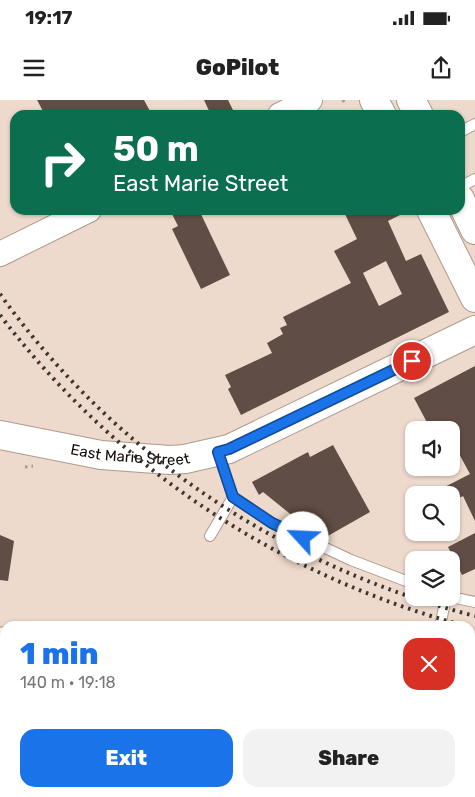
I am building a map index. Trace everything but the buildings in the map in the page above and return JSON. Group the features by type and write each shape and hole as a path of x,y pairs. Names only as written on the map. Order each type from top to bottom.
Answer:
{"main road":[{"path":"465,210 475,230"},
{"path":"434,215 475,298"},
{"name":"East Marie Street","path":"0,435 101,455 185,460 229,449 475,330"}],"street":[{"path":"290,110 310,100"},
{"path":"0,254 79,215"}],"lane":[{"path":"218,452 233,497 272,523 351,560 405,581"},
{"path":"210,536 233,497"},
{"path":"460,600 475,602"},
{"path":"441,621 444,606"}],"path":[{"path":"25,466 33,466"}],"railway":[{"path":"0,294 46,352 96,405 150,454 209,497 271,535 336,568 404,595 475,616"},
{"path":"0,315 46,370 96,421 150,468 207,509 267,546 330,578 396,604 449,621"}],"route":[{"path":"303,538 272,523 233,497 218,452 229,449 292,420 412,361"}]}
